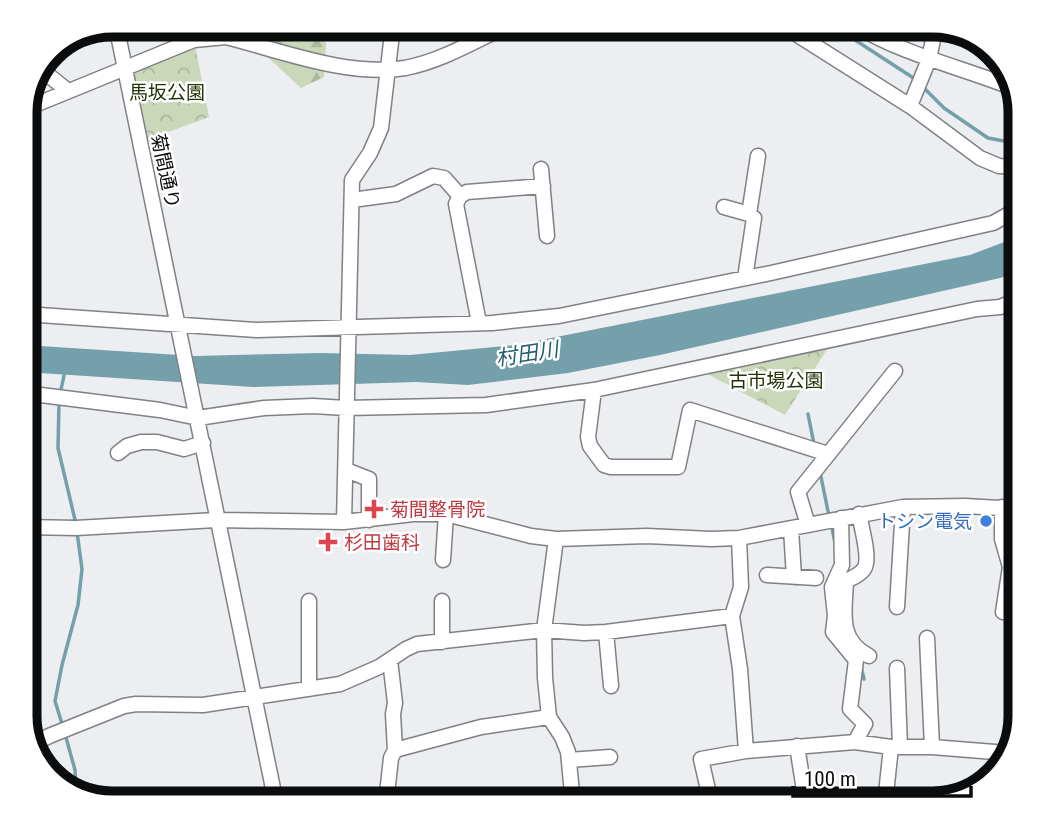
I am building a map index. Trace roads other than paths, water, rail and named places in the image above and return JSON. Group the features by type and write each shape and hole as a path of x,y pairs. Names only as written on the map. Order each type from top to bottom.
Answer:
{"street":[{"name":"菊間通り","path":"119,37 273,791"},
{"path":"37,104 194,40 211,37 226,37 343,66 386,69 436,59 482,37"},
{"path":"344,522 352,180 370,153 381,128 391,37"},
{"path":"802,37 910,106 980,158 999,166 1008,166"},
{"path":"875,37 929,59 966,69 1003,84"},
{"path":"910,106 929,59 934,37"},
{"path":"47,74 68,91"},
{"path":"749,214 758,156"},
{"path":"541,170 547,236"},
{"path":"352,200 396,194 433,176 444,178 460,197"},
{"path":"479,323 456,204 467,191 542,186"},
{"path":"724,207 754,218 745,278"},
{"path":"37,315 257,330 348,325 479,323 559,316 992,223 1008,214"},
{"path":"37,395 160,410 198,418 264,408 486,405 594,390 1008,304"},
{"path":"808,525 798,492 895,371"},
{"path":"594,390 588,437 590,446 604,465 611,467 678,467 690,410 828,454"},
{"path":"118,453 127,446 141,442 157,442 184,449 203,443"},
{"path":"346,470 369,479 369,520"},
{"path":"37,527 76,528 216,520 344,522 413,514 446,514 531,536 556,539 647,536 711,540 740,538 903,507 1008,508"},
{"path":"897,607 903,507"},
{"path":"1002,507 1002,539 1008,560"},
{"path":"443,560 446,514"},
{"path":"859,514 867,559 866,567 846,581 845,631 858,650 869,656"},
{"path":"841,518 842,565 832,587 835,616 833,632 856,660 850,709 865,724 855,742"},
{"path":"790,529 793,577"},
{"path":"740,538 741,587 732,616 740,670 746,751"},
{"path":"556,539 544,630 549,718 562,737 569,760 572,791"},
{"path":"767,575 816,578"},
{"path":"1003,612 1008,580"},
{"path":"309,601 309,689"},
{"path":"442,601 442,642"},
{"path":"41,740 124,706 203,705 340,684 380,667 417,644 544,630 607,632 732,616"},
{"path":"607,632 611,686"},
{"path":"927,638 932,747"},
{"path":"387,791 391,758 395,750 395,703 390,660"},
{"path":"888,791 896,747 897,668"},
{"path":"395,750 481,727 549,718"},
{"path":"708,791 701,759 746,751 855,742 999,752"},
{"path":"797,746 804,791"},
{"path":"569,760 610,757"}],"water":[{"name":"村田川","path":"1008,241 1008,275 660,355 568,373 468,385 416,382 253,387 37,373 37,346 194,356 321,353 410,355 516,345 970,255"}],"waterway":[{"path":"850,37 915,79"},
{"path":"923,87 944,108 988,138 1008,142"},
{"path":"60,394 65,371"},
{"path":"59,402 58,448 76,524"},
{"path":"808,414 814,444"},
{"path":"820,472 829,516"},
{"path":"831,523 835,543"},
{"path":"63,727 55,701 78,605 82,569 77,532"},
{"path":"861,667 864,679"},
{"path":"65,734 76,782"}],"place":[{"name":"菊間整骨院","path":"374,509"},
{"name":"トシン電気","path":"986,521"},
{"name":"杉田歯科","path":"328,542"}],"park label":[{"name":"馬坂公園","path":"167,92"},
{"name":"古市場公園","path":"776,380"}]}
